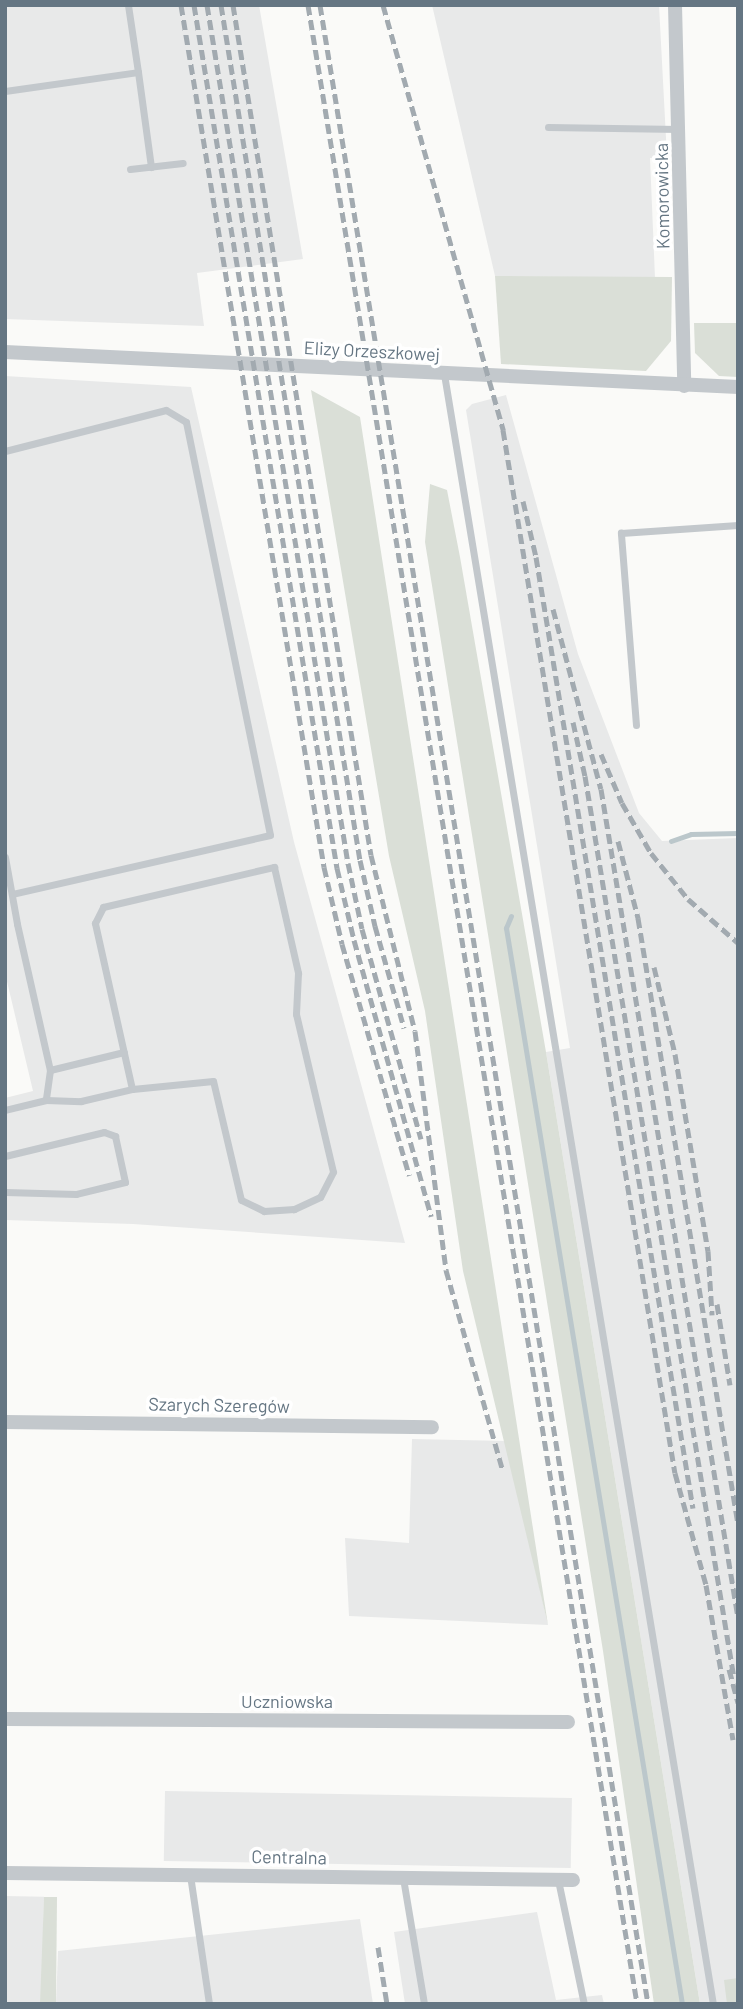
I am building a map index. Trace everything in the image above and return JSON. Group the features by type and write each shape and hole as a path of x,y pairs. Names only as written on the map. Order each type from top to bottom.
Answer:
{"street":[{"name":"Komorowicka","path":"675,5 684,386"},
{"name":"Elizy Orzeszkowej","path":"5,352 738,387"},
{"name":"Szarych Szeregów","path":"5,1422 432,1427"},
{"name":"Uczniowska","path":"5,1718 568,1723"},
{"name":"Centralna","path":"5,1873 565,1880"}],"lane":[{"path":"128,5 151,167"},
{"path":"5,91 138,72"},
{"path":"548,127 680,129"},
{"path":"130,169 183,163"},
{"path":"444,374 713,2004"},
{"path":"5,452 166,410 186,422 270,835 13,894"},
{"path":"636,725 621,533 738,525"},
{"path":"5,857 17,924 50,1070 46,1100"},
{"path":"5,1110 46,1100 81,1101 132,1089 213,1081 242,1200 264,1211 295,1209 320,1197 333,1172 296,1014 298,973 274,867 103,907 95,923 132,1089"},
{"path":"50,1070 124,1052"},
{"path":"5,1156 104,1132 115,1136 125,1182 76,1194 5,1192"},
{"path":"631,1503 642,1501"},
{"path":"190,1875 209,2004"},
{"path":"402,1878 424,2004"},
{"path":"565,1880 583,2004"}],"shaded area":[{"path":"5,5 259,5 303,259 197,273 204,326 5,319"},
{"path":"432,5 659,5 667,157 650,158 655,278 495,276"},
{"path":"495,276 672,277 671,341 646,371 501,364"},
{"path":"694,323 738,323 738,377 719,376 695,353"},
{"path":"5,376 191,387 294,842 405,1243 133,1224 5,1220 5,1098 33,1091 5,973"},
{"path":"311,390 360,417 548,1625 463,1271 425,1011 389,856"},
{"path":"506,395 578,654 639,813 662,841 738,838 738,2004 700,2004 546,1052 570,1048 466,410 472,404"},
{"path":"430,484 447,490 460,557 546,1052 700,2004 654,2004 603,1651 425,542"},
{"path":"412,1439 506,1441 548,1625 349,1616 345,1538 409,1543"},
{"path":"165,1791 572,1798 571,1868 164,1861"},
{"path":"5,1896 44,1897 42,2004 5,2004"},
{"path":"44,1897 57,1897 56,2004 40,2004"},
{"path":"537,1912 556,2000 602,1995 604,2004 405,2004 394,1932"},
{"path":"360,1919 373,2004 56,2004 58,1951"},
{"path":"738,1978 738,2004 727,2004 724,1980"}],"waterway":[{"path":"671,841 691,834 738,833"},
{"path":"511,916 506,928 682,2004"}],"railway":[{"path":"181,5 324,867 342,944 409,1175"},
{"path":"194,5 337,868 354,940 431,1216"},
{"path":"207,5 348,863 362,929 421,1139"},
{"path":"221,5 360,860 375,926 404,1028"},
{"path":"233,5 371,855 415,1031 446,1270 503,1471"},
{"path":"308,5 637,2004"},
{"path":"320,5 648,2004"},
{"path":"383,5 503,430 675,1473 706,1585 733,1740"},
{"path":"523,501 536,557 693,1508"},
{"path":"553,609 601,789 738,1617"},
{"path":"573,722 585,776 734,1678"},
{"path":"601,754 622,803 651,853 688,899 738,943"},
{"path":"618,841 638,918 738,1524"},
{"path":"654,967 675,1054 708,1251 712,1315"},
{"path":"717,1304 730,1385"},
{"path":"729,1669 738,1703"},
{"path":"378,1947 387,2004"}]}
